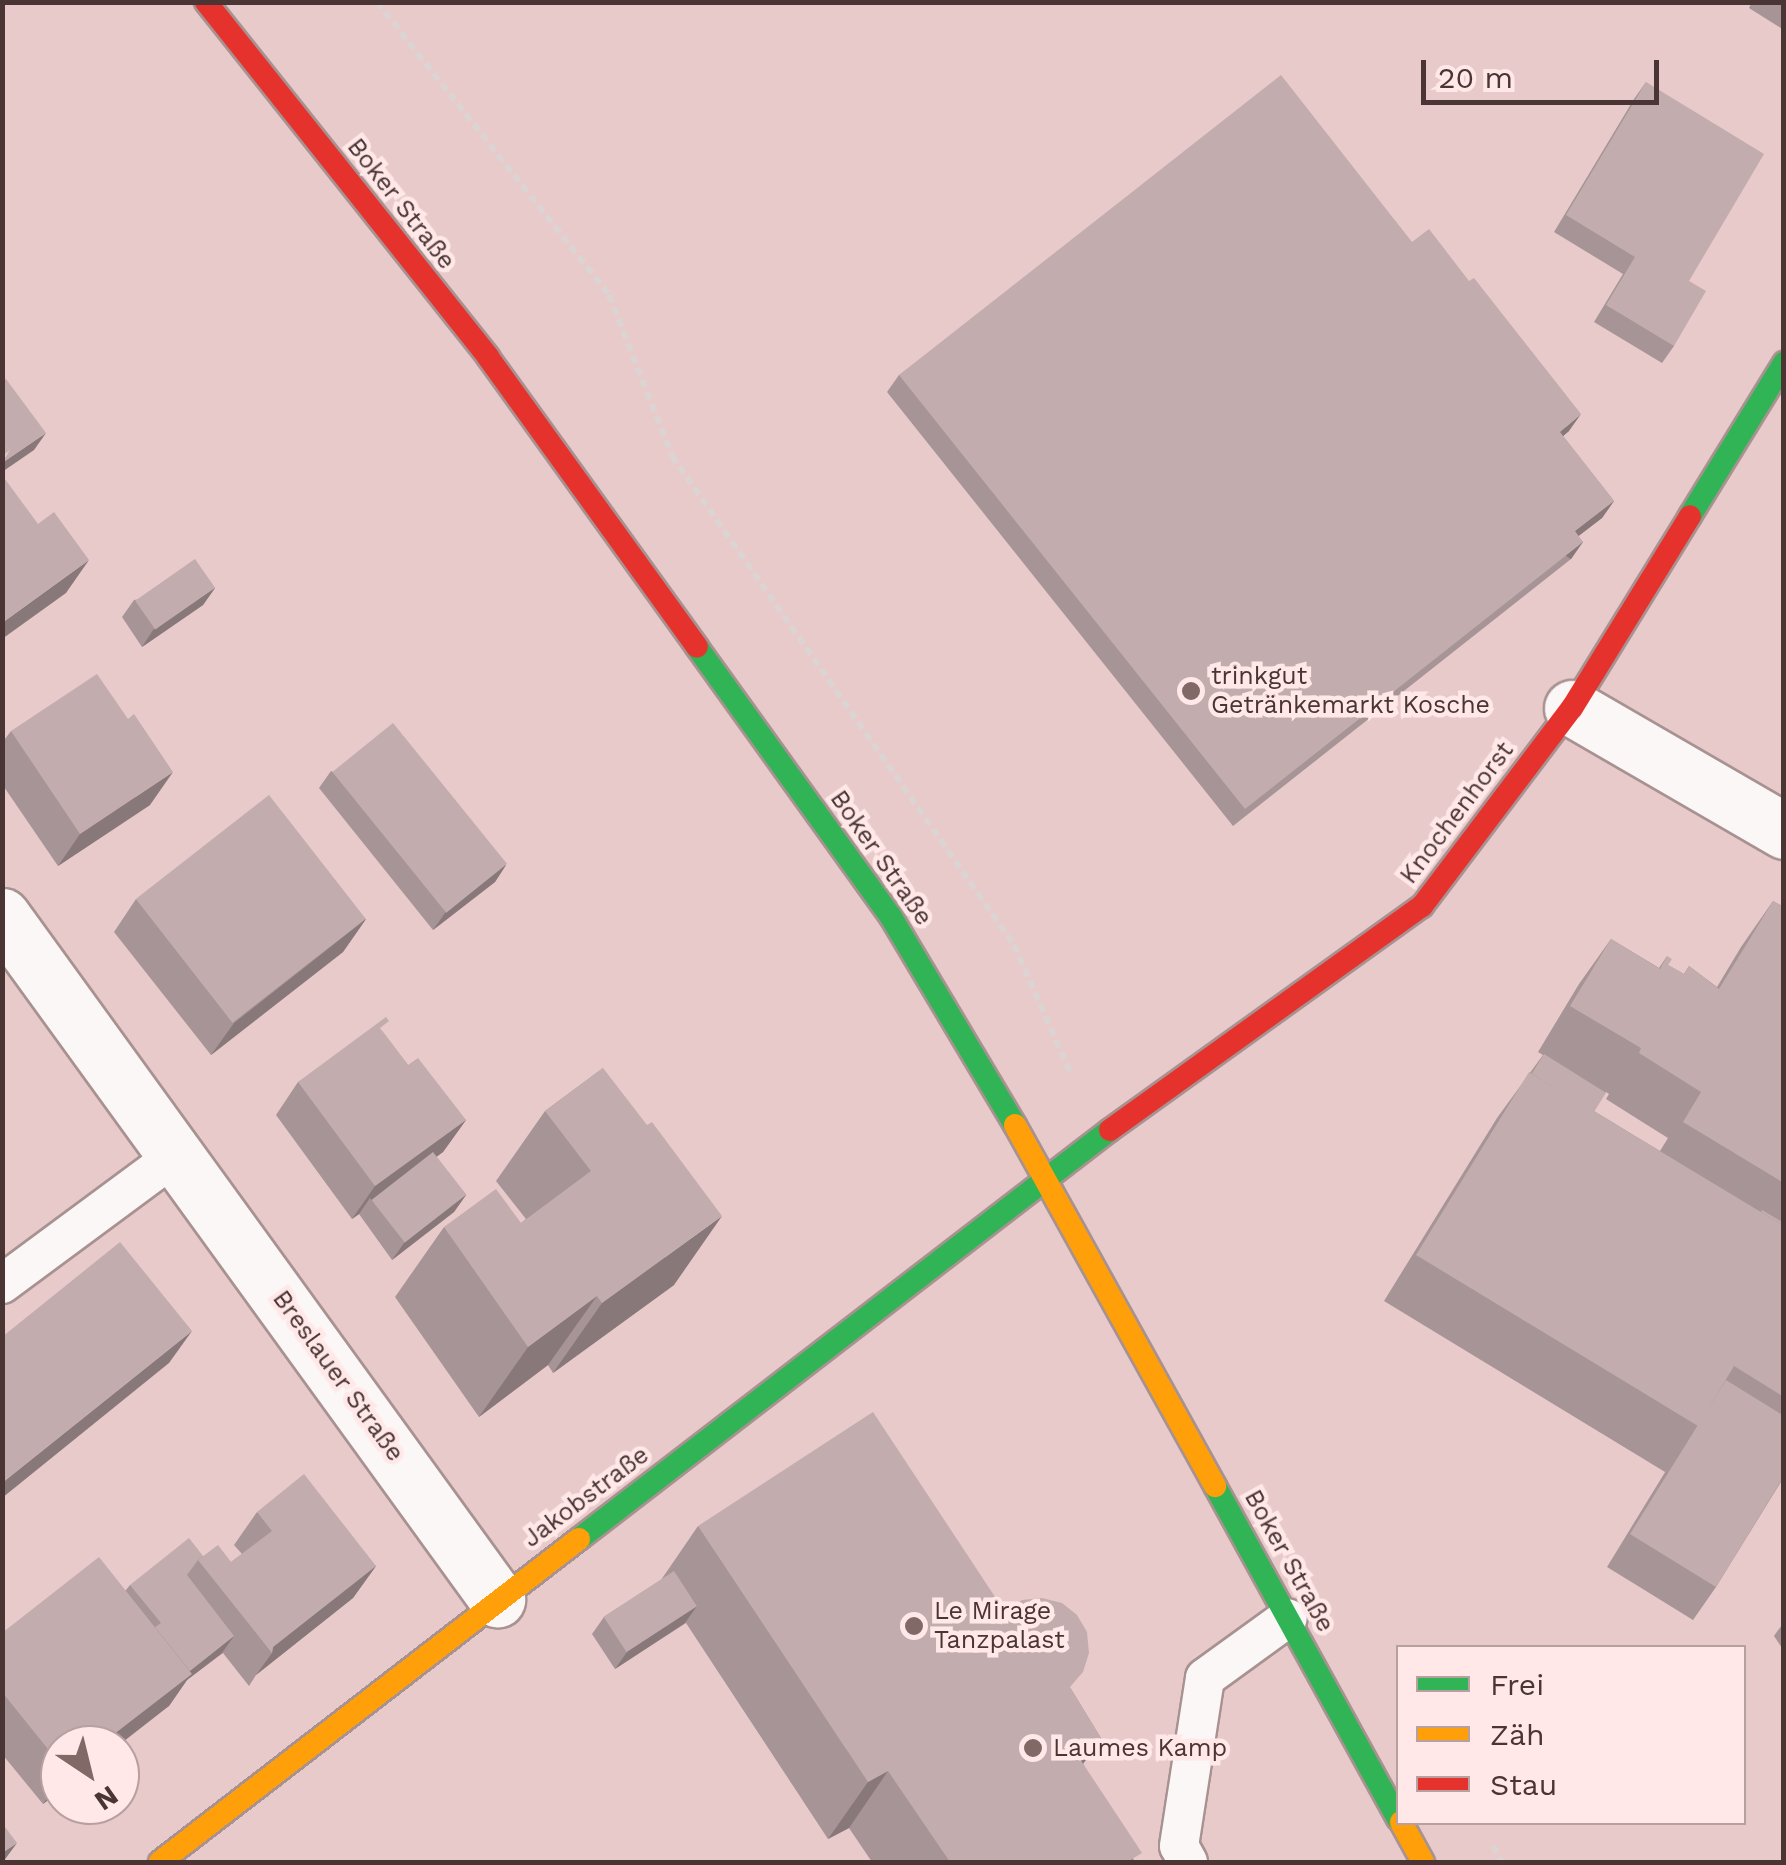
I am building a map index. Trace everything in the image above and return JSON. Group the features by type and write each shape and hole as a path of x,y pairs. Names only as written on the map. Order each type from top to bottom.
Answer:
{"street":[{"name":"Boker Straße","path":"206,2 488,357 892,917 1047,1178 1396,1813"},
{"name":"Knochenhorst","path":"1047,1178 1422,906 1572,708 1784,363"},
{"path":"1572,708 1784,831"},
{"name":"Breslauer Straße","path":"2,916 498,1599"},
{"name":"Jakobstraße","path":"160,1862 1047,1178"},
{"name":"Boker Straße","path":"1403,1825 1423,1862"}],"lane":[{"path":"2,1284 178,1154"},
{"path":"1188,1862 1179,1846 1205,1678 1288,1618"}],"path":[{"path":"377,2 609,295 672,456 1014,945 1100,1138"}],"building":[{"path":"1281,75 1412,242 1429,229 1469,281 1474,278 1581,414 1560,432 1614,501 1575,531 1583,542 1245,809 899,375"},
{"path":"1646,82 1764,154 1689,281 1706,291 1674,346 1606,305 1635,257 1566,215"},
{"path":"6,379 46,433 2,463 10,450 2,439 2,381"},
{"path":"2,439 10,450 2,456"},
{"path":"2,475 38,524 54,512 89,560 2,623"},
{"path":"195,559 215,588 155,630 135,601"},
{"path":"97,674 128,719 134,714 173,772 80,834 11,731"},
{"path":"393,723 507,864 446,913 332,772"},
{"path":"269,795 366,919 232,1023 136,899"},
{"path":"1773,901 1784,907 1784,1183 1683,1122 1701,1092 1639,1053 1641,1048 1570,1006 1611,939 1660,969 1667,956 1672,959 1668,965 1684,974 1689,966 1719,989"},
{"path":"386,1017 389,1021 380,1028 408,1065 418,1058 466,1120 375,1186 298,1082"},
{"path":"1544,1054 1606,1093 1594,1112 1532,1074"},
{"path":"603,1068 647,1125 652,1122 722,1216 602,1303 597,1296 528,1347 444,1227 496,1189 521,1223 591,1171 545,1111"},
{"path":"1529,1072 1784,1226 1784,1397 1734,1366 1698,1426 1416,1255"},
{"path":"433,1152 466,1195 405,1243 372,1200"},
{"path":"1761,1212 1784,1223 1784,1226"},
{"path":"120,1242 192,1331 2,1483 2,1337"},
{"path":"1726,1380 1784,1416 1784,1476 1716,1587 1630,1534"},
{"path":"873,1412 1005,1612 1022,1600 1042,1598 1062,1603 1077,1615 1087,1632 1089,1653 1083,1672 1070,1687 1101,1738 1078,1756 1142,1853 1127,1862 950,1862 888,1771 868,1782 698,1526"},
{"path":"304,1474 376,1566 273,1647 272,1653 198,1560 218,1545 231,1562 272,1531 257,1512"},
{"path":"189,1538 203,1556 187,1575 234,1636 190,1671 155,1627 161,1623 130,1585"},
{"path":"99,1557 192,1674 126,1725 40,1725 40,1739 2,1692 2,1633"},
{"path":"674,1571 697,1606 626,1652 604,1617"},
{"path":"2,1823 17,1843 2,1853"}],"traffic: fast":[{"path":"1690,516 1784,363"},
{"path":"697,647 891,917 1015,1125"},
{"path":"579,1539 1110,1130"},
{"path":"1215,1486 1396,1815"}],"traffic: slow":[{"path":"1015,1125 1215,1486"},
{"path":"160,1862 579,1539"},
{"path":"1403,1825 1423,1862"}],"traffic: jam":[{"path":"206,2 488,357 697,647"},
{"path":"1110,1130 1422,906 1572,708 1690,516"}],"place":[{"name":"trinkgut Getränkemarkt Kosche","path":"1191,691"},
{"name":"Le Mirage Tanzpalast","path":"914,1626"},
{"name":"Laumes Kamp","path":"1033,1748"}]}
